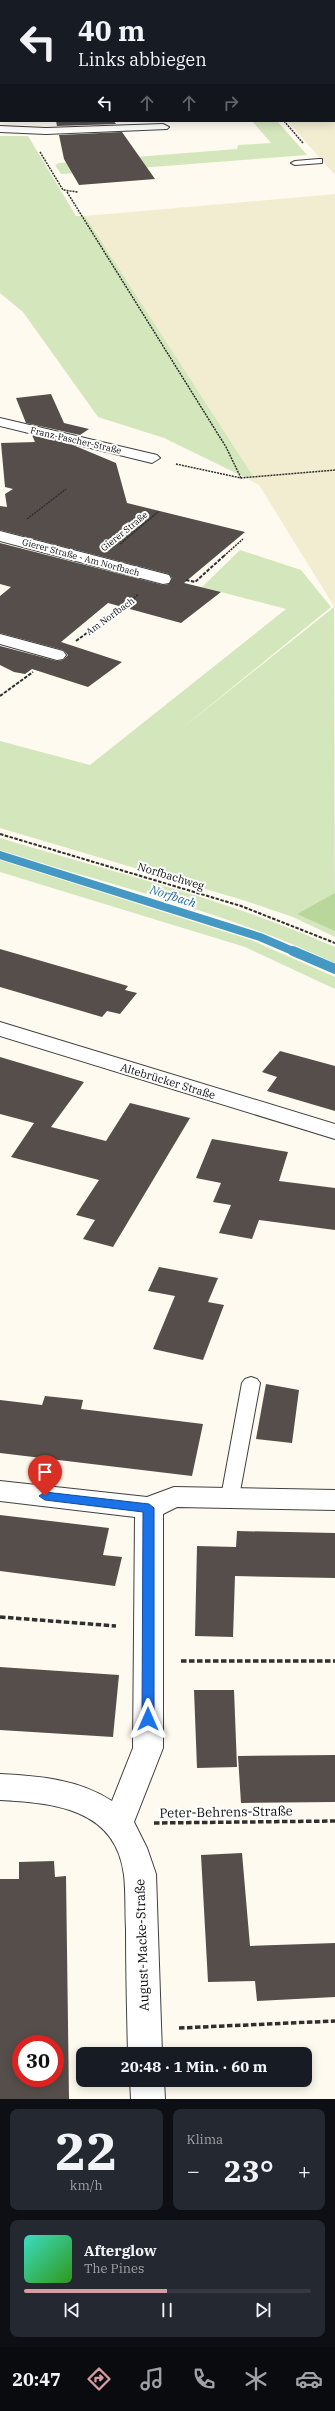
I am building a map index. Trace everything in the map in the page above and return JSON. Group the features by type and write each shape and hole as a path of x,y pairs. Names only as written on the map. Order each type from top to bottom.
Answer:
{"street":[{"path":"0,129 31,129 46,131 163,127"},
{"name":"Franz-Pascher-Straße","path":"0,422 152,458"},
{"name":"Gierer Straße - Am Norfbach","path":"2,537 163,579"},
{"path":"0,639 57,655"},
{"name":"Altebrücker Straße","path":"0,1029 335,1132"},
{"path":"0,1490 149,1508 174,1497 335,1500"},
{"path":"118,1824 148,1748 149,1508"},
{"name":"August-Macke-Straße","path":"0,1787 59,1792 81,1800 100,1809 118,1824 132,1847 140,1874 145,2042"},
{"path":"147,2087 148,2099"}],"lane":[{"path":"295,163 319,161"},
{"path":"230,1498 251,1383"}],"path":[{"path":"31,129 41,153 63,190 67,192 226,447 241,478"},
{"path":"67,192 78,192"},
{"path":"171,462 241,478 335,470"},
{"path":"2,537 66,489"},
{"name":"Gierer Straße","path":"98,562 159,511"},
{"path":"163,579 172,577 195,582 243,539"},
{"name":"Am Norfbach","path":"0,696 163,579"},
{"name":"Norfbachweg","path":"0,834 241,906 335,943"},
{"path":"0,1617 149,1628"},
{"path":"148,1661 335,1661"},
{"name":"Peter-Behrens-Straße","path":"118,1824 335,1821"},
{"path":"145,2042 335,2021"}],"shaded area":[{"path":"288,122 335,122 335,175"},
{"path":"335,194 335,608 259,485 244,477 253,476 85,216"}],"green space":[{"path":"253,122 278,122 307,155 61,174 55,165 59,163 237,149 238,145 271,143"},
{"path":"0,136 28,136 76,216 85,216 253,476 244,477 164,438 98,417 23,312 0,293"},
{"path":"240,550 301,570 331,607 175,734 334,607 335,937 293,917 246,901 0,828 0,741 90,765 286,609 202,587"},
{"path":"0,838 169,887 253,914 335,947 335,963 294,945 212,914 0,850"},
{"path":"0,860 251,940 335,977 335,989 245,947 0,872"},
{"path":"335,893 335,931 297,914"}],"building":[{"path":"56,122 115,122 116,124 57,126"},
{"path":"122,132 155,179 79,185 64,159 59,135"},
{"path":"51,394 64,423 89,429 80,435 26,423 16,398"},
{"path":"32,435 73,445 116,463 127,503 245,532 184,583 221,592 181,623 108,603 61,642 122,662 88,687 32,669 25,674 14,672 0,665 0,646 57,661 63,660 68,655 63,650 0,633 0,596 11,587 0,584 0,543 163,585 169,584 172,578 169,574 0,530 0,506 7,507 5,494 13,489 5,487 1,443 35,442"},
{"path":"0,949 128,986 125,990 137,993 120,1014 107,1011 102,1017 0,987"},
{"path":"280,1051 335,1066 335,1111 267,1091 277,1077 262,1072"},
{"path":"0,1057 84,1082 51,1127 106,1141 130,1103 190,1118 113,1247 83,1239 95,1220 76,1215 99,1180 11,1157 34,1123 0,1114"},
{"path":"212,1139 288,1152 279,1181 335,1188 335,1230 259,1220 252,1239 219,1233 231,1205 213,1202 221,1183 196,1178"},
{"path":"159,1267 218,1278 208,1302 224,1305 203,1360 153,1349 175,1296 148,1291"},
{"path":"266,1384 299,1390 292,1443 256,1439"},
{"path":"45,1396 83,1400 81,1409 203,1424 192,1476 0,1453 0,1400 42,1405"},
{"path":"0,1515 109,1528 103,1555 122,1557 115,1586 0,1571"},
{"path":"237,1531 335,1533 335,1578 235,1576 233,1637 195,1636 197,1546 236,1547"},
{"path":"0,1667 119,1675 113,1737 0,1730"},
{"path":"194,1690 234,1690 237,1767 197,1768"},
{"path":"335,1755 335,1802 241,1803 238,1756"},
{"path":"242,1853 250,1946 335,1943 335,1997 257,2001 255,1981 208,1982 201,1855"},
{"path":"54,1861 55,1877 66,1876 69,2099 0,2099 0,1879 19,1879 19,1862"}],"waterway":[{"name":"Norfbach","path":"0,855 260,937 295,952"},
{"name":"Norfbach","path":"293,951 335,969"}],"route":[{"path":"45,1496 149,1508 148,1719"}]}
